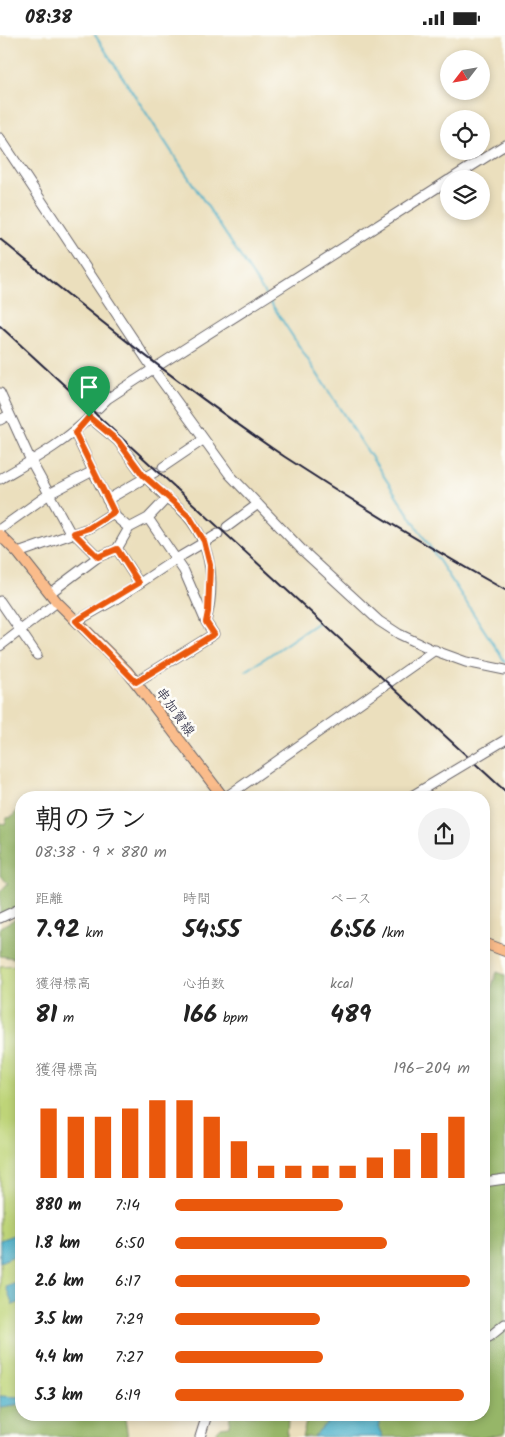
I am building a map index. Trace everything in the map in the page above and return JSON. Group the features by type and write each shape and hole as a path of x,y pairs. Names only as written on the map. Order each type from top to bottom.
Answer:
{"main road":[{"name":"串加賀線","path":"0,535 18,553 57,602 136,682 220,791"},
{"path":"490,945 505,951"}],"street":[{"path":"0,138 153,369 230,475 360,607 399,634 435,651 466,662 505,670"},
{"path":"465,170 505,145"},
{"path":"98,408 107,399 153,369 440,185"},
{"path":"0,393 31,461 49,493 73,533 98,557"},
{"path":"0,420 9,415"},
{"path":"0,479 75,433 90,416 118,441 146,478 189,516 204,541 210,565 206,622"},
{"path":"75,433 107,500 114,512 129,528"},
{"path":"163,467 203,440"},
{"path":"0,529 49,493 93,471"},
{"path":"107,500 155,472"},
{"path":"50,593 81,572 98,557 117,549 129,528 148,518 167,498"},
{"path":"227,527 258,504"},
{"path":"18,553 89,528 114,512"},
{"path":"136,682 214,634 206,622 192,586 148,518"},
{"path":"76,621 218,534"},
{"path":"117,549 139,583"},
{"path":"0,601 37,655"},
{"path":"0,647 57,602"},
{"path":"234,791 435,651"},
{"path":"420,791 505,740"},
{"path":"0,918 15,911"},
{"path":"490,1182 505,1179"},
{"path":"490,1336 505,1324"},
{"path":"200,1437 205,1421"}],"green space":[{"path":"15,814 15,908 0,915 0,892 8,883 0,876 0,823 5,824 7,818 12,817"},
{"path":"15,919 15,958 0,956 0,927"},
{"path":"15,965 15,1412 0,1413 0,966"},
{"path":"497,972 505,975 505,1433 486,1437 383,1437 378,1427 380,1421 490,1421 490,991"},
{"path":"15,1402 15,1421 125,1421 128,1437 0,1437 0,1405"},
{"path":"229,1421 288,1421 287,1437 218,1437 217,1431 221,1427 229,1426"},
{"path":"328,1421 313,1437 302,1437 306,1422"}],"water":[{"path":"15,1234 15,1256 0,1262 0,1240"},
{"path":"15,1283 15,1304 13,1305 6,1287"},
{"path":"0,1396 15,1397 15,1405 0,1407"},
{"path":"328,1421 380,1421 378,1427 383,1437 313,1437"}],"waterway":[{"path":"95,35 265,294"},
{"path":"269,300 505,662"},
{"path":"246,671 317,623"}],"railway":[{"path":"0,239 69,296 248,432 366,509 505,590"},
{"path":"0,326 505,791"}],"route":[{"path":"89,417 118,441 143,475 189,516 204,541 210,565 206,622 214,634 136,682 76,621 116,599 139,583 117,549 98,557 74,533 89,528 106,519 114,512 98,483 82,443 75,433 89,417"}]}
